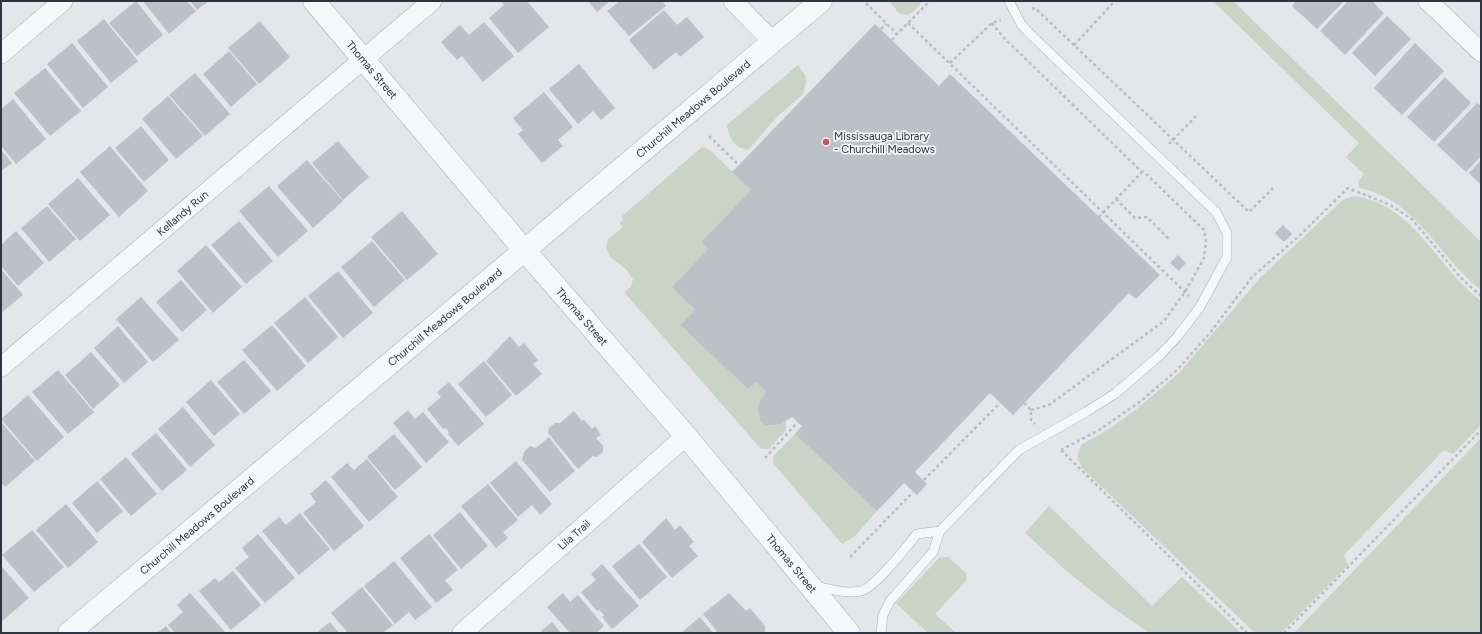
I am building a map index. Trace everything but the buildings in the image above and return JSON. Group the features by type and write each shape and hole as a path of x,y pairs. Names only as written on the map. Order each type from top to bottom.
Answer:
{"street":[{"path":"1,54 63,1"},
{"name":"Thomas Street","path":"314,1 525,251 686,436 808,585 841,630"},
{"name":"Kellandy Run","path":"1,367 363,58 432,1"},
{"path":"734,1 772,41"},
{"name":"Churchill Meadows Boulevard","path":"69,633 821,1"},
{"path":"1428,1 1481,52"},
{"name":"Lila Trail","path":"462,633 686,436"}],"lane":[{"path":"881,633 883,615 890,601 933,552 940,531 1019,450 1116,393 1173,342 1200,307 1227,257 1227,233 1216,212 1029,33 1021,24 1009,1"},
{"path":"808,585 836,591 862,591 874,584 918,534 940,531"}],"path":[{"path":"892,40 930,1"},
{"path":"1074,45 1115,1"},
{"path":"866,3 897,34"},
{"path":"908,23 1217,323"},
{"path":"992,23 1002,36 1204,230 1206,241 1204,258 1185,292 1164,321 1049,405 1031,410"},
{"path":"881,29 886,24"},
{"path":"709,136 739,165"},
{"path":"1252,277 1298,237 1348,188 1390,205 1412,219 1461,278 1481,296"},
{"path":"1116,199 1135,218 1147,217 1169,239"},
{"path":"924,480 1000,403"},
{"path":"1024,403 1031,410 1031,420 1045,435 1248,633"},
{"path":"765,458 798,422"},
{"path":"1284,633 1481,430"},
{"path":"850,557 913,492"}],"shaded area":[{"path":"889,1 923,1 912,13 907,15 899,13"},
{"path":"1213,1 1233,1 1481,242 1481,290 1452,261 1426,231 1397,204 1379,194 1359,188 1358,182 1364,174 1346,157 1359,143"},
{"path":"798,65 805,75 806,83 803,94 778,116 748,150 739,147 731,138 727,125"},
{"path":"702,147 710,150 751,190 701,242 708,249 672,287 695,310 680,325 748,389 756,382 766,392 760,405 760,420 766,424 773,425 779,424 786,420 786,430 769,449 761,449 624,292 631,287 633,279 627,270 610,257 606,247 608,239 623,227 620,223 624,220 621,217"},
{"path":"1355,196 1376,202 1394,212 1410,225 1465,287 1481,301 1481,425 1453,454 1444,450 1344,555 1348,565 1281,633 1255,633 1082,468 1077,457 1081,445 1111,428 1138,408 1179,373 1260,278 1344,199"},
{"path":"795,434 877,511 855,536 842,544 773,463 774,455"},
{"path":"1481,438 1481,633 1294,633"},
{"path":"1049,506 1152,606 1182,577 1241,633 1150,633 1112,607 1070,574 1025,533"},
{"path":"948,557 966,573 966,581 935,614 956,633 928,633 896,603 939,558"}],"place":[{"name":"Mississauga Library - Churchill Meadows","path":"826,142"}]}
